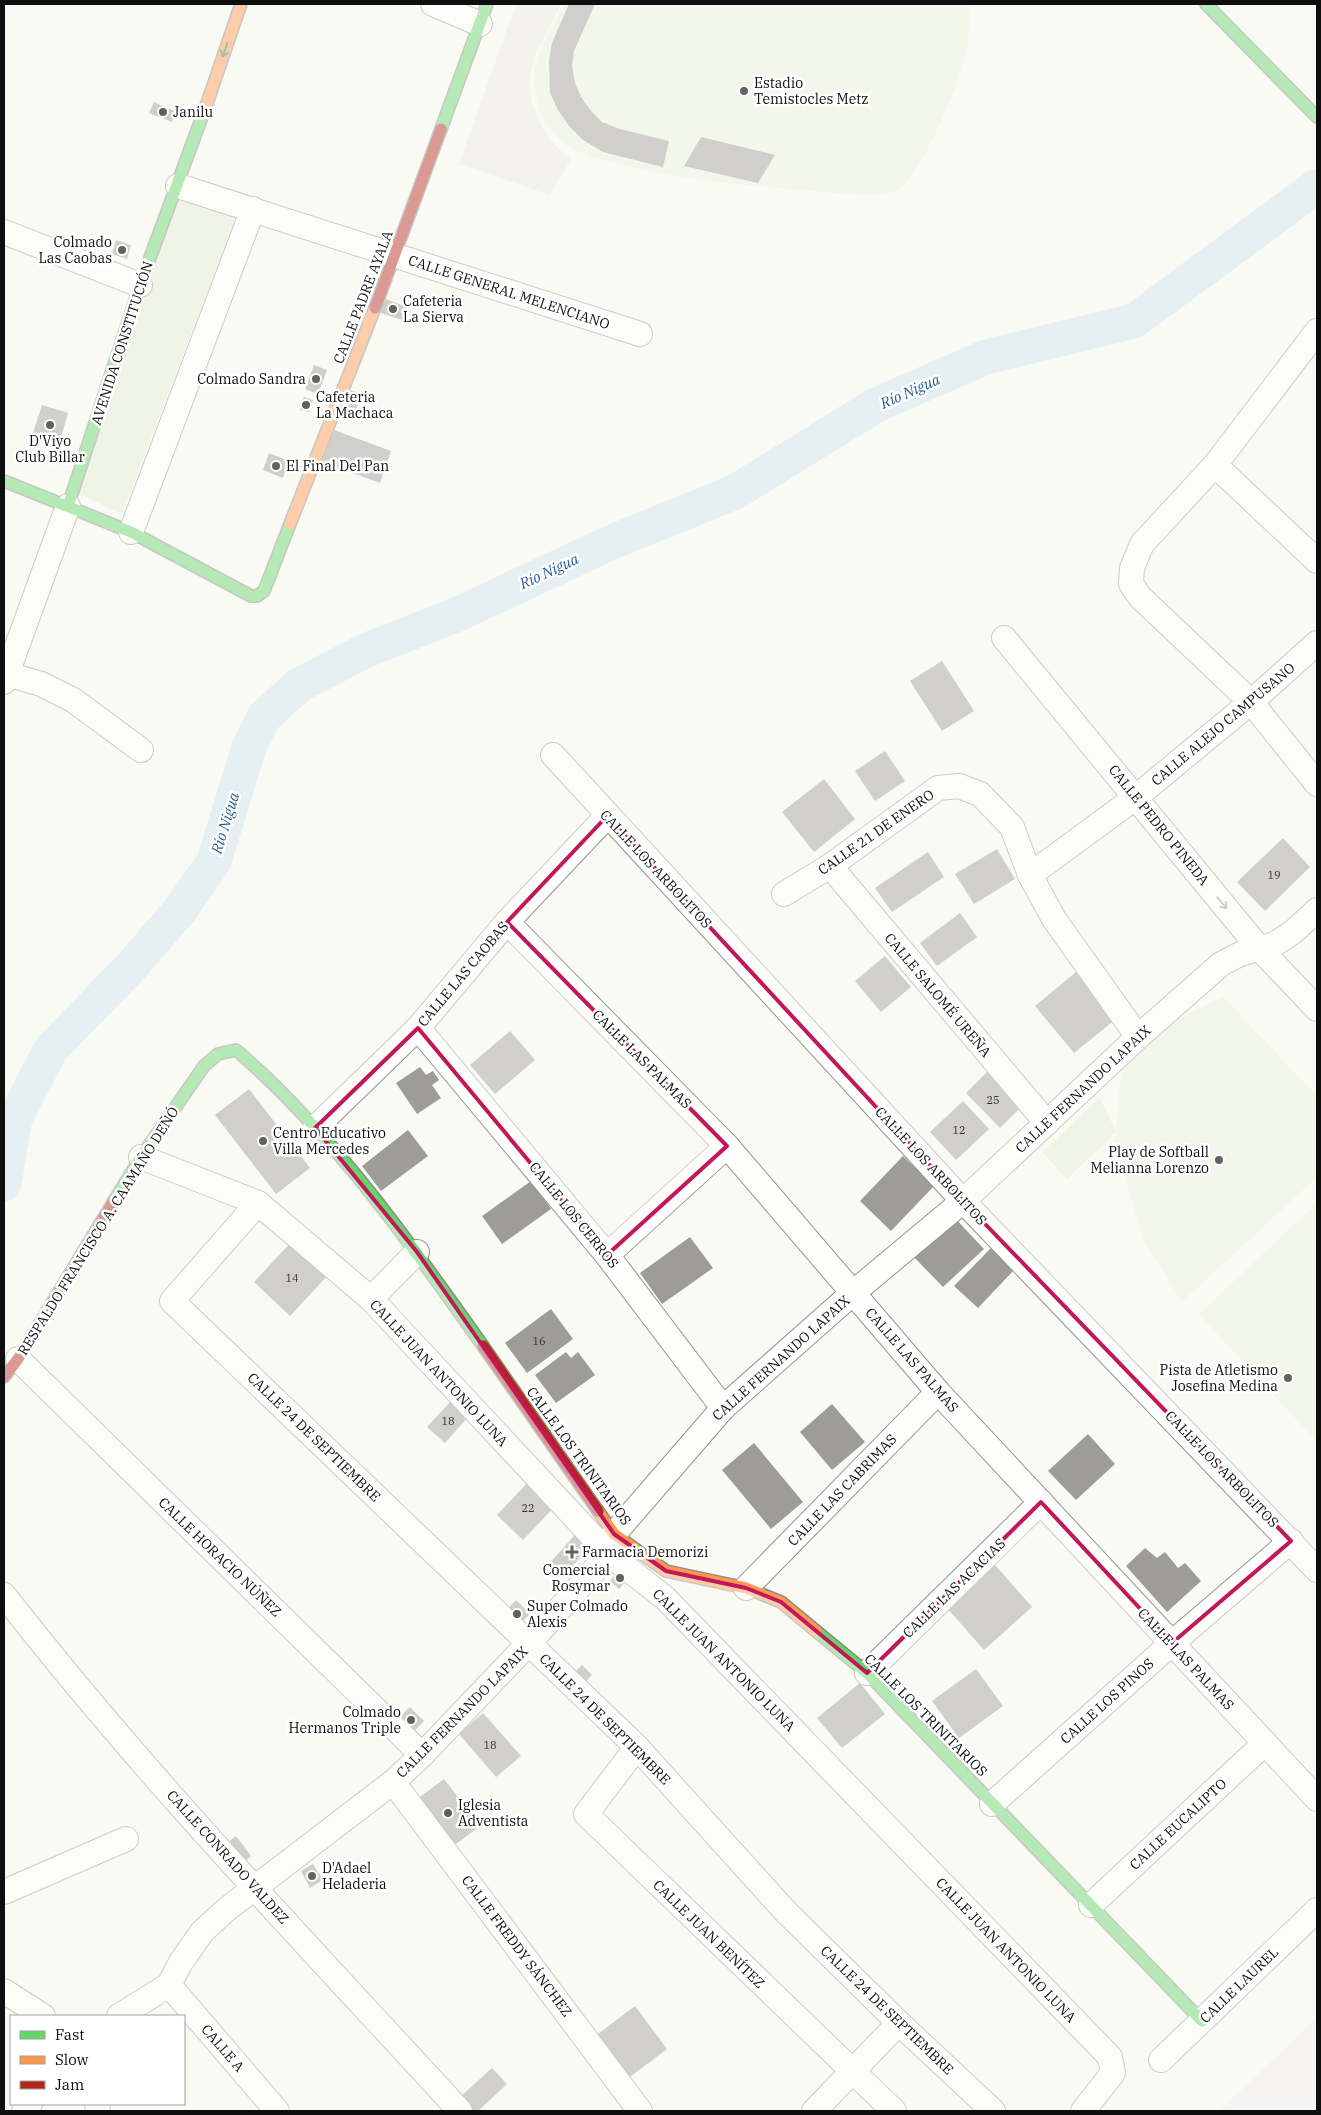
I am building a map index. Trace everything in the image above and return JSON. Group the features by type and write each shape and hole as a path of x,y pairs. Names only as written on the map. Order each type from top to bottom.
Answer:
{"street":[{"name":"AVENIDA CONSTITUCIÓN","path":"6,669 68,506 140,284 178,186 241,4"},
{"path":"433,4 483,14"},
{"path":"1206,4 1317,117"},
{"name":"CALLE PADRE AYALA","path":"131,532 251,596 257,596 264,591 395,256 483,14"},
{"name":"CALLE GENERAL MELENCIANO","path":"178,186 640,334"},
{"path":"4,480 131,532 253,209"},
{"path":"4,232 140,284"},
{"path":"1317,331 1215,465 1142,544 1132,568 1131,584 1140,597 1251,702 1317,784"},
{"path":"1215,465 1317,561"},
{"name":"CALLE PEDRO PINEDA","path":"1004,638 1259,948 1317,1009"},
{"name":"CALLE ALEJO CAMPUSANO","path":"1030,875 1136,797 1251,702 1317,643"},
{"path":"6,669 42,684 72,700 141,750"},
{"name":"CALLE LOS ARBOLITOS","path":"553,755 607,816 963,1201 1317,1570"},
{"name":"CALLE 21 DE ENERO","path":"784,894 830,866 938,788 958,786 980,794 1012,827 1030,875 1054,919 1138,1037"},
{"name":"CALLE LAS CAOBAS","path":"316,1128 418,1028 507,922 607,816"},
{"name":"CALLE SALOMÉ UREÑA","path":"830,866 1047,1123"},
{"name":"CALLE FERNANDO LAPAIX","path":"169,1985 181,1962 202,1932 227,1909 393,1782 422,1755 529,1643 723,1408 854,1292 963,1201 1138,1037 1221,964 1240,954 1275,944 1293,932 1317,910"},
{"name":"CALLE LAS PALMAS","path":"507,922 728,1146 938,1392 1317,1799"},
{"name":"CALLE LOS CERROS","path":"418,1028 607,1255 723,1408"},
{"name":"CALLE LOS TRINITARIOS","path":"236,1050 316,1128 417,1252 612,1544 666,1571 746,1588 781,1602 867,1673 1202,2021"},
{"name":"RESPALDO FRANCISCO A. CAAMAÑO DEÑÓ","path":"11,1368 141,1157 204,1066 218,1054 236,1050"},
{"path":"607,1255 728,1146"},
{"name":"CALLE JUAN ANTONIO LUNA","path":"141,1157 258,1203 371,1299 665,1598 1110,2057 1113,2073 1082,2111"},
{"name":"CALLE 24 DE SEPTIEMBRE","path":"258,1203 172,1301 637,1747 786,1912 899,2023 993,2111"},
{"path":"371,1299 417,1252"},
{"name":"CALLE HORACIO NÚÑEZ","path":"11,1368 422,1755"},
{"name":"CALLE LAS CABRIMAS","path":"746,1588 938,1392"},
{"name":"CALLE LAS ACACIAS","path":"867,1673 1041,1502"},
{"name":"CALLE LOS PINOS","path":"992,1804 1291,1541"},
{"name":"CALLE CONRADO VALDEZ","path":"4,1595 73,1683 255,1888 460,2111"},
{"name":"CALLE EUCALIPTO","path":"1091,1905 1264,1743"},
{"name":"CALLE JUAN BENÍTEZ","path":"637,1747 586,1814 851,2072 894,2111"},
{"name":"CALLE FREDDY SÁNCHEZ","path":"393,1782 640,2111"},
{"path":"4,1892 126,1839"},
{"name":"CALLE LAUREL","path":"1161,2060 1317,1910"},
{"path":"121,2015 169,1985"},
{"name":"CALLE A","path":"169,1985 270,2109"},
{"path":"4,1991 40,2015"},
{"path":"814,2111 899,2023"}],"highlighted area":[{"path":"607,816 963,1201 1291,1541 1172,1643 1041,1502 867,1673 781,1602 746,1588 666,1571 614,1534 417,1252 315,1128 418,1028 607,1255 727,1146 507,922"}],"shaded area":[{"path":"516,4 561,4 535,54 529,80 532,104 542,127 558,149 571,159 550,195 459,164"},
{"path":"1317,2018 1317,2111 1219,2111"}],"green space":[{"name":"Estadio Temistocles Metz","path":"565,4 969,4 969,36 966,53 952,97 935,135 914,171 904,183 891,193 860,195 688,178 598,159 567,145 547,125 536,99 534,80 540,50"},
{"path":"178,196 237,214 122,514 77,493"},
{"name":"Play de Softball Melianna Lorenzo","path":"1223,997 1317,1096 1317,1177 1182,1302 1143,1239 1115,1144 1121,1071 1163,1026"},
{"path":"1100,1098 1116,1132 1067,1179 1042,1152"},
{"name":"Pista de Atletismo Josefina Medina","path":"1317,1203 1317,1442 1199,1314"}],"building":[{"path":"569,4 595,4 574,51 572,66 575,83 581,97 602,122 620,129 669,141 663,167 603,152 583,140 569,126 558,110 550,93 549,60 552,43"},
{"name":"Janilu","path":"154,102 176,112 172,122 149,113"},
{"path":"701,137 775,155 758,183 684,166"},
{"name":"Colmado Las Caobas","path":"116,240 131,245 127,259 112,254"},
{"name":"Cafeteria La Sierva","path":"383,298 407,307 402,320 378,312"},
{"name":"Colmado Sandra","path":"314,365 327,370 318,394 305,389"},
{"path":"351,390 362,394 355,412 345,408"},
{"name":"Cafeteria La Machaca","path":"304,397 313,400 309,412 300,410"},
{"name":"D'Viyo Club Billar","path":"42,405 68,413 59,444 32,436"},
{"path":"334,430 391,451 380,483 322,462"},
{"name":"El Final Del Pan","path":"269,453 289,461 283,478 263,470"},
{"path":"942,661 974,711 942,731 910,681"},
{"path":"885,751 905,781 875,801 855,771"},
{"path":"824,779 855,819 814,852 782,812"},
{"path":"1283,838 1310,867 1265,911 1237,882"},
{"path":"997,849 1015,879 974,904 955,874"},
{"path":"928,852 944,877 892,912 875,888"},
{"path":"960,913 977,937 937,966 920,943"},
{"path":"885,956 911,987 881,1012 855,981"},
{"path":"1076,972 1116,1019 1074,1053 1035,1006"},
{"path":"510,1031 535,1060 495,1094 470,1065"},
{"path":"420,1067 426,1075 433,1071 439,1080 432,1085 441,1098 417,1114 396,1083"},
{"path":"987,1072 1021,1107 1000,1128 966,1093"},
{"name":"Centro Educativo Villa Mercedes","path":"249,1089 310,1168 276,1194 215,1115"},
{"path":"963,1101 989,1129 956,1160 930,1132"},
{"path":"408,1130 428,1156 381,1191 362,1166"},
{"path":"903,1156 934,1186 891,1231 860,1201"},
{"path":"531,1181 551,1209 502,1244 482,1216"},
{"path":"951,1214 984,1249 943,1287 910,1253"},
{"path":"690,1237 713,1268 662,1304 640,1273"},
{"path":"293,1240 330,1273 290,1316 254,1282"},
{"path":"991,1248 1014,1270 978,1308 954,1286"},
{"path":"551,1309 573,1339 527,1373 505,1343"},
{"path":"566,1352 571,1358 578,1352 595,1375 556,1403 535,1375"},
{"path":"452,1400 469,1416 445,1443 427,1427"},
{"path":"832,1404 865,1442 832,1470 800,1432"},
{"path":"1088,1434 1115,1464 1076,1500 1048,1471"},
{"path":"754,1443 803,1502 771,1529 722,1470"},
{"path":"533,1477 559,1502 523,1540 497,1515"},
{"name":"Farmacia Demorizi","path":"581,1528 595,1540 563,1577 549,1564"},
{"path":"1145,1548 1157,1558 1165,1552 1178,1568 1185,1563 1201,1581 1167,1612 1126,1566"},
{"path":"995,1565 1032,1607 984,1650 947,1608"},
{"name":"Comercial Rosymar","path":"621,1568 630,1576 619,1589 610,1581"},
{"name":"Super Colmado Alexis","path":"516,1600 530,1614 517,1627 504,1613"},
{"path":"582,1665 592,1675 578,1690 567,1680"},
{"path":"976,1669 1003,1706 959,1738 932,1701"},
{"path":"860,1683 885,1714 842,1748 817,1718"},
{"name":"Colmado Hermanos Triple","path":"410,1707 424,1721 411,1734 397,1719"},
{"path":"483,1713 521,1756 496,1777 459,1734"},
{"name":"Iglesia Adventista","path":"444,1779 480,1826 452,1847 416,1800"},
{"path":"236,1836 251,1856 243,1863 228,1842"},
{"name":"D'Adael Heladeria","path":"313,1864 323,1880 310,1888 301,1871"},
{"path":"635,2006 667,2049 622,2083 590,2040"},
{"path":"492,2068 507,2084 478,2111 472,2111 459,2098"}],"waterway":[{"name":"Río Nigua","path":"4,1184 15,1118 51,1049 129,969 181,909 214,861 249,747 264,717 299,685 367,650 456,615 612,542 735,492 876,405 986,357 1134,321 1317,186"}],"traffic: fast":[{"path":"441,129 487,4"},
{"path":"1206,4 1317,117"},
{"path":"68,506 140,285 206,106"},
{"path":"4,481 131,532 251,596 257,596 264,591 290,524"},
{"path":"114,1201 141,1157 204,1066 218,1054 236,1050 305,1116 337,1152 398,1229 483,1346"},
{"path":"816,1631 867,1673 1202,2021"}],"traffic: slow":[{"path":"206,106 241,4"},
{"path":"290,524 375,308"},
{"path":"598,1511 614,1534 666,1571 746,1588 781,1602 816,1631"}],"traffic: jam":[{"path":"375,308 441,129"},
{"path":"4,1377 18,1359 114,1201"},
{"path":"483,1346 598,1511"}],"place":[{"name":"Estadio Temistocles Metz","path":"744,91"},
{"name":"Janilu","path":"163,112"},
{"name":"Colmado Las Caobas","path":"122,250"},
{"name":"Cafeteria La Sierva","path":"393,309"},
{"name":"Colmado Sandra","path":"316,379"},
{"name":"Cafeteria La Machaca","path":"306,405"},
{"name":"D'Viyo Club Billar","path":"50,425"},
{"name":"El Final Del Pan","path":"276,466"},
{"name":"Centro Educativo Villa Mercedes","path":"263,1141"},
{"name":"Play de Softball Melianna Lorenzo","path":"1219,1160"},
{"name":"Pista de Atletismo Josefina Medina","path":"1288,1378"},
{"name":"Farmacia Demorizi","path":"572,1552"},
{"name":"Comercial Rosymar","path":"620,1578"},
{"name":"Super Colmado Alexis","path":"517,1614"},
{"name":"Colmado Hermanos Triple","path":"411,1720"},
{"name":"Iglesia Adventista","path":"448,1813"},
{"name":"D'Adael Heladeria","path":"312,1876"}]}
